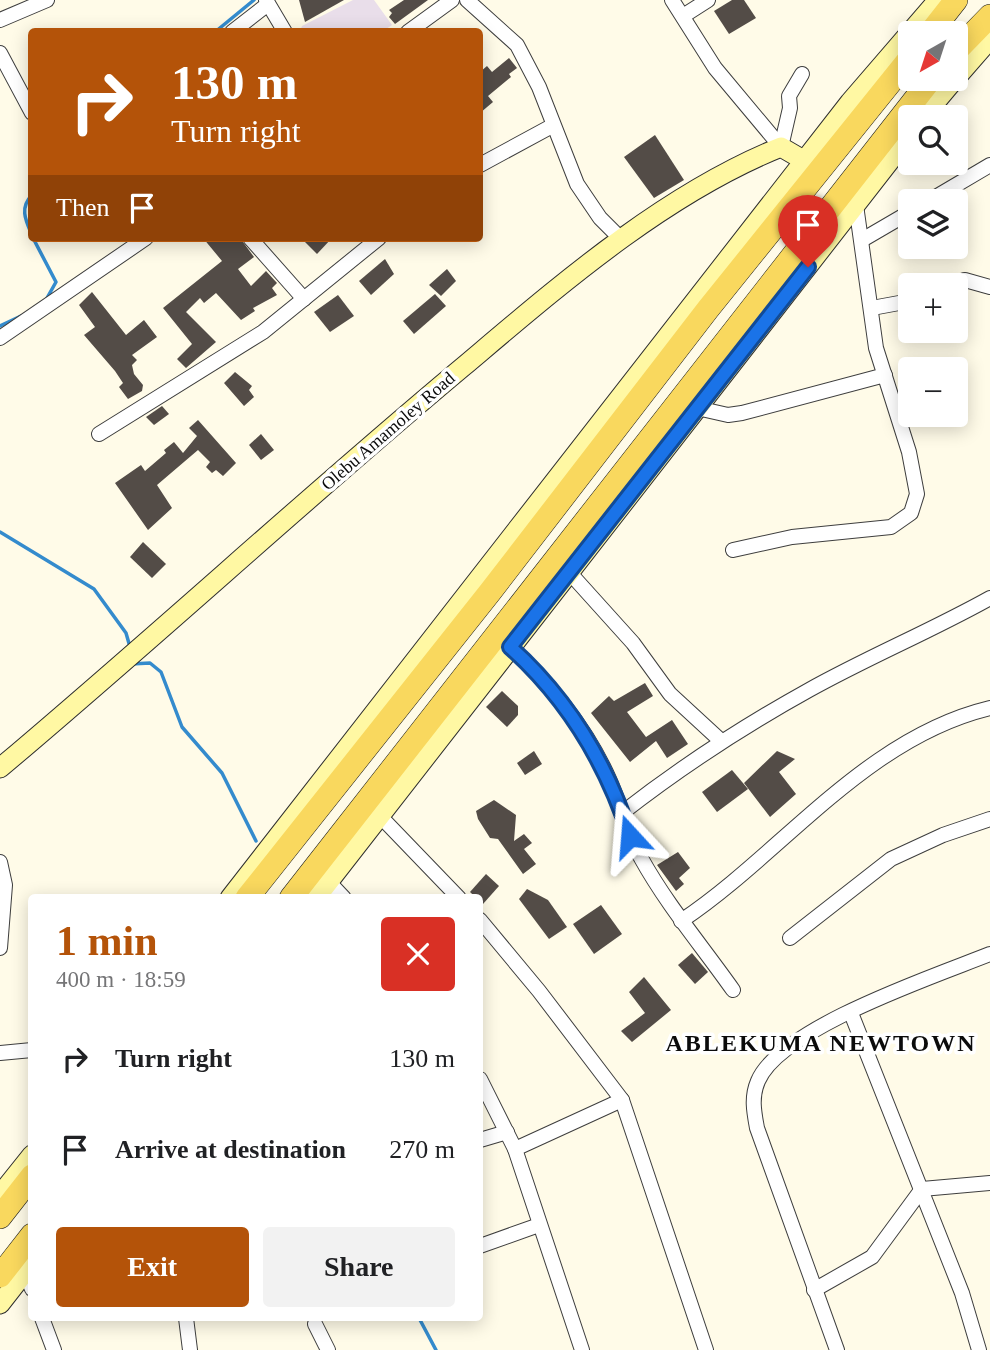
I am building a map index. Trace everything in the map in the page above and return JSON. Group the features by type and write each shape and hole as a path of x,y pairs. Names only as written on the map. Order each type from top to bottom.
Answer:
{"main road":[{"path":"939,21 956,0"},
{"path":"968,39 990,16"},
{"path":"250,894 490,592 708,309 898,73"},
{"path":"294,894 734,329 816,240 922,91"},
{"path":"708,309 722,316 734,329"},
{"path":"490,592 500,607 514,613"},
{"path":"0,1217 28,1181"},
{"path":"0,1276 28,1240"}],"street":[{"path":"0,20 47,0"},
{"path":"414,28 452,0"},
{"path":"467,0 517,45 539,87 552,125 578,184 600,218 622,240"},
{"path":"672,0 715,68 781,147 805,161"},
{"path":"683,16 708,0"},
{"path":"233,894 850,102 938,0"},
{"path":"237,28 267,2 283,28"},
{"path":"968,64 990,39"},
{"path":"0,54 28,106"},
{"path":"781,147 790,108 789,96 802,74"},
{"path":"933,105 944,91"},
{"path":"483,163 552,125"},
{"name":"Olebu Amamoley Road","path":"0,768 76,705 187,604 425,398 569,278 725,172 781,147"},
{"path":"319,894 697,408 816,240 856,205 898,151"},
{"path":"949,189 990,165"},
{"path":"733,550 800,536 891,527 911,513 917,494 909,452 876,348 856,205"},
{"path":"862,240 898,219"},
{"path":"0,338 140,242"},
{"path":"254,242 304,299"},
{"path":"99,434 263,332 374,242"},
{"path":"968,282 976,281 990,287"},
{"path":"872,308 898,303"},
{"path":"697,408 728,415 742,413 885,375"},
{"path":"569,572 634,643 670,694 721,741"},
{"path":"622,813 721,741 757,723 809,690 990,598"},
{"path":"510,647 565,705 609,778 640,857 681,921 733,990"},
{"path":"681,921 719,896 865,771 942,726 969,713 990,708"},
{"path":"380,816 455,894"},
{"path":"790,938 891,859 943,835 990,819"},
{"path":"0,862 5,885 0,948"},
{"path":"328,881 340,894"},
{"path":"483,924 539,991 622,1100 706,1350"},
{"path":"837,1350 757,1128 753,1099 758,1080 770,1062 805,1034 990,954"},
{"path":"851,1013 962,1293 979,1350"},
{"path":"0,1053 28,1050"},
{"path":"483,1085 515,1149 582,1350"},
{"path":"515,1149 622,1100"},
{"path":"483,1139 507,1132"},
{"path":"0,1195 28,1160"},
{"path":"814,1290 872,1257 922,1189 990,1183"},
{"path":"483,1245 539,1225"},
{"path":"0,1304 28,1276"},
{"path":"43,1321 54,1350"},
{"path":"186,1321 190,1350"},
{"path":"315,1324 328,1350"}],"shaded area":[{"path":"353,0 374,0 392,25 388,28 301,28"}],"building":[{"path":"299,0 344,0 305,22"},
{"path":"404,0 428,0 395,24 389,17 392,13 389,10"},
{"path":"732,0 744,0 756,18 729,34 714,11"},
{"path":"509,58 517,68 509,74 511,77 488,96 493,102 483,110 483,69 487,66 492,72"},
{"path":"655,135 684,180 654,198 624,157"},
{"path":"206,242 243,242 254,257 238,269 251,286 266,271 277,283 272,288 277,295 253,308 255,311 241,320 216,293 204,303 200,298 186,312 216,342 186,368 177,359 192,344 163,308 222,261"},
{"path":"305,242 328,242 317,254"},
{"path":"385,259 394,274 371,295 359,281"},
{"path":"447,269 456,281 441,296 429,285"},
{"path":"92,292 126,335 144,320 157,337 132,355 137,360 132,365 134,374 143,385 142,391 128,399 119,387 123,383 115,371 84,335 95,327 79,305"},
{"path":"435,294 446,306 414,334 403,321"},
{"path":"338,295 354,316 330,332 314,312"},
{"path":"235,372 252,386 249,390 254,397 244,406 224,383"},
{"path":"162,406 169,414 154,425 146,417"},
{"path":"198,420 236,463 223,476 216,470 212,473 206,467 210,462 198,450 157,485 172,508 148,530 115,483 141,465 145,471 166,453 164,450 174,442 183,453 197,436 189,428"},
{"path":"261,434 274,450 261,460 249,445"},
{"path":"143,542 166,564 152,578 130,557"},
{"path":"645,683 653,696 627,712 646,737 672,720 688,744 667,758 656,741 630,762 591,713 609,696 614,701"},
{"path":"502,691 518,706 518,715 507,727 486,707"},
{"path":"534,751 542,764 525,775 517,763"},
{"path":"777,751 795,759 779,772 796,794 770,817 744,783"},
{"path":"732,770 748,789 717,812 702,792"},
{"path":"494,800 516,815 514,841 524,834 532,843 524,849 536,864 523,874 498,839 490,838 478,819 476,811"},
{"path":"678,852 690,868 679,878 684,884 676,891 657,865"},
{"path":"486,874 499,886 483,904 483,894 470,892"},
{"path":"527,889 548,900 567,927 549,939 519,899"},
{"path":"601,905 622,934 594,954 573,924"},
{"path":"692,953 708,972 695,984 678,965"},
{"path":"644,977 671,1010 632,1042 621,1031 645,1013 629,992"}],"waterway":[{"path":"220,28 254,0"},
{"path":"28,200 25,210 28,225"},
{"path":"35,242 56,282 47,298"},
{"path":"0,326 21,316"},
{"path":"0,532 94,589 126,633 130,647"},
{"path":"131,664 150,663 161,672 182,727 222,773 256,841"},
{"path":"421,1321 436,1350"}],"district":[{"name":"ABLEKUMA NEWTOWN","path":"821,1043"}],"route":[{"path":"630,836 609,778 590,744 565,705 531,666 510,647 808,267"}]}
